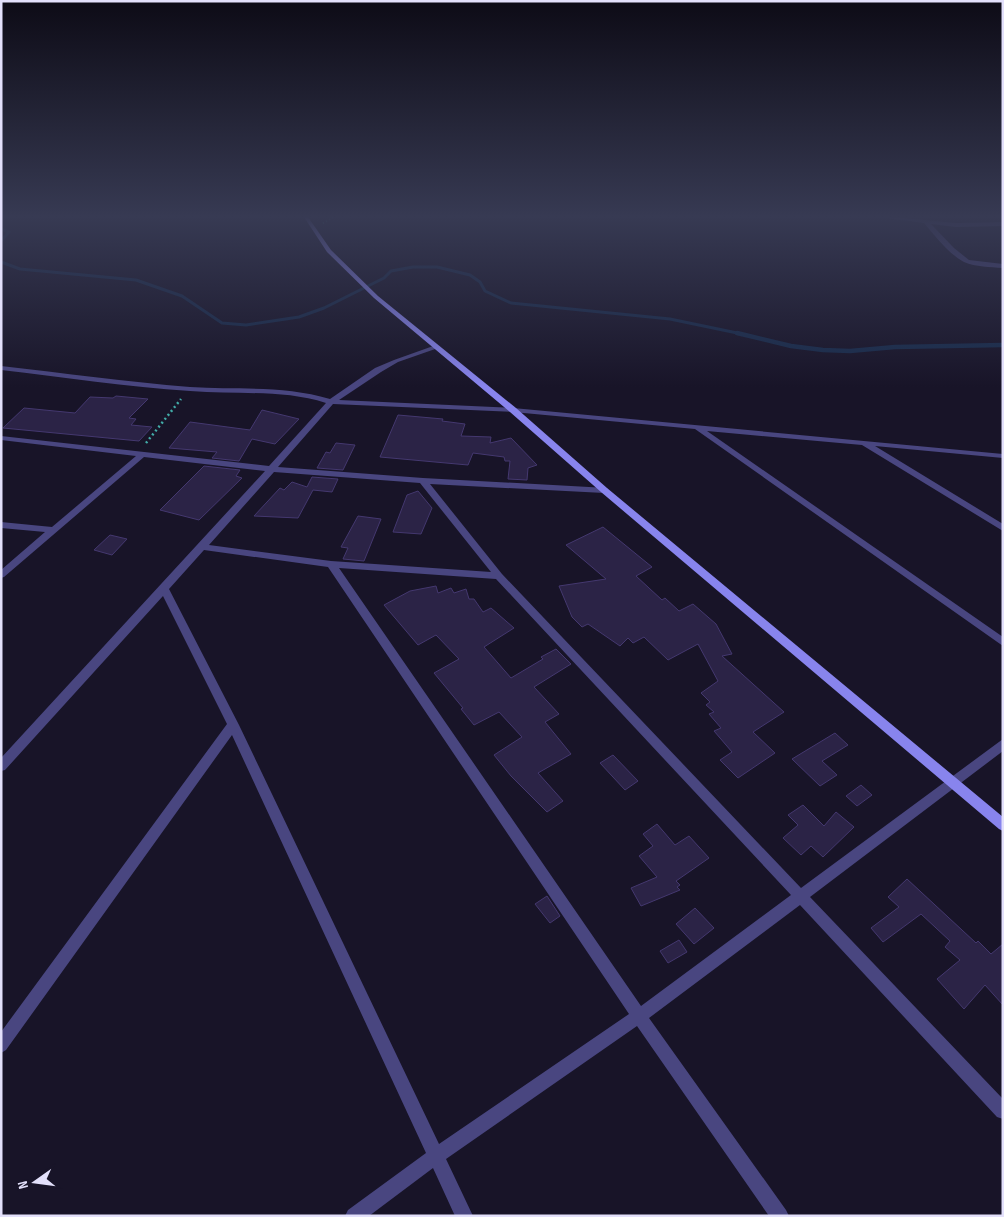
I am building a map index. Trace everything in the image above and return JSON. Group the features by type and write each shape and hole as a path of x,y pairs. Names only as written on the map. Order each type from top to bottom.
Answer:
{"street":[{"path":"351,274 376,297 513,410 604,490 1003,825"},
{"path":"1,766 332,402 378,370 396,361 436,347"},
{"path":"1,368 190,389 304,392 332,402 513,410 1003,456"},
{"path":"698,428 1003,642"},
{"path":"1,438 272,469 423,481 604,490"},
{"path":"862,443 1003,528"},
{"path":"1,575 141,453"},
{"path":"423,481 499,576 1003,1111"},
{"path":"1,525 52,530"},
{"path":"202,547 331,564 499,576"},
{"path":"331,564 639,1016 780,1216"},
{"path":"164,588 233,725 464,1216"},
{"path":"1,1045 233,725"},
{"path":"354,1216 436,1156 639,1016 1003,744"}],"path":[{"path":"141,453 190,389"}],"building":[{"path":"116,396 148,399 129,418 136,419 131,425 152,427 139,441 3,428 24,408 75,413 90,397 113,398"},
{"path":"262,410 299,419 275,444 252,439 239,461 212,458 217,452 169,448 190,422 250,430"},
{"path":"398,415 443,419 442,421 465,424 461,436 491,437 490,443 511,438 537,465 528,468 527,480 508,479 510,461 505,461 504,457 473,453 468,465 380,457"},
{"path":"336,443 355,445 343,470 317,468 326,452 330,453"},
{"path":"204,466 240,470 236,476 242,478 199,520 160,510"},
{"path":"312,477 338,479 332,492 313,490 298,518 254,516 280,488 284,490 292,482 307,487"},
{"path":"418,491 432,508 421,534 393,532 407,495"},
{"path":"358,516 381,519 364,561 343,559 348,548 341,547"},
{"path":"603,527 652,567 636,576 662,600 665,598 679,611 693,604 716,624 732,654 722,656 784,712 753,732 775,753 738,778 720,760 732,752 714,731 721,728 709,714 714,712 706,705 710,702 701,693 718,681 698,644 668,660 644,637 633,643 628,638 620,646 588,624 582,627 572,617 559,586 606,579 566,545"},
{"path":"110,535 127,539 112,555 94,550"},
{"path":"436,586 438,593 451,588 454,593 466,589 469,599 474,599 483,612 491,608 514,628 484,647 511,678 556,649 571,664 534,687 559,714 545,722 571,754 538,773 563,801 547,812 511,776 494,755 522,737 499,712 474,725 461,709 463,708 434,673 459,659 436,635 418,645 384,605 410,591"},
{"path":"835,733 848,745 822,761 837,775 820,786 792,759"},
{"path":"613,755 638,781 625,790 600,763"},
{"path":"861,785 872,795 857,806 846,796"},
{"path":"803,805 824,826 836,812 854,827 823,857 811,846 801,855 783,838 798,825 788,815"},
{"path":"657,824 675,845 689,836 709,858 676,881 680,885 677,887 680,890 641,906 631,888 657,877 639,856 653,846 643,834"},
{"path":"907,879 976,943 978,941 991,954 1003,944 1003,1005 985,985 964,1009 937,979 960,960 945,947 950,941 921,914 883,942 871,928 899,907 888,897"},
{"path":"547,896 560,916 550,923 535,904"},
{"path":"695,908 714,928 694,944 676,924"},
{"path":"679,940 687,952 668,963 660,951"}],"waterway":[{"path":"71,274 136,280 182,296 222,323 246,325 299,317 324,308 384,278 388,274"},
{"path":"465,274 480,282 485,291 511,303 670,319 742,334"},
{"path":"737,333 791,346 823,350 850,351 895,347 1003,345"}]}
